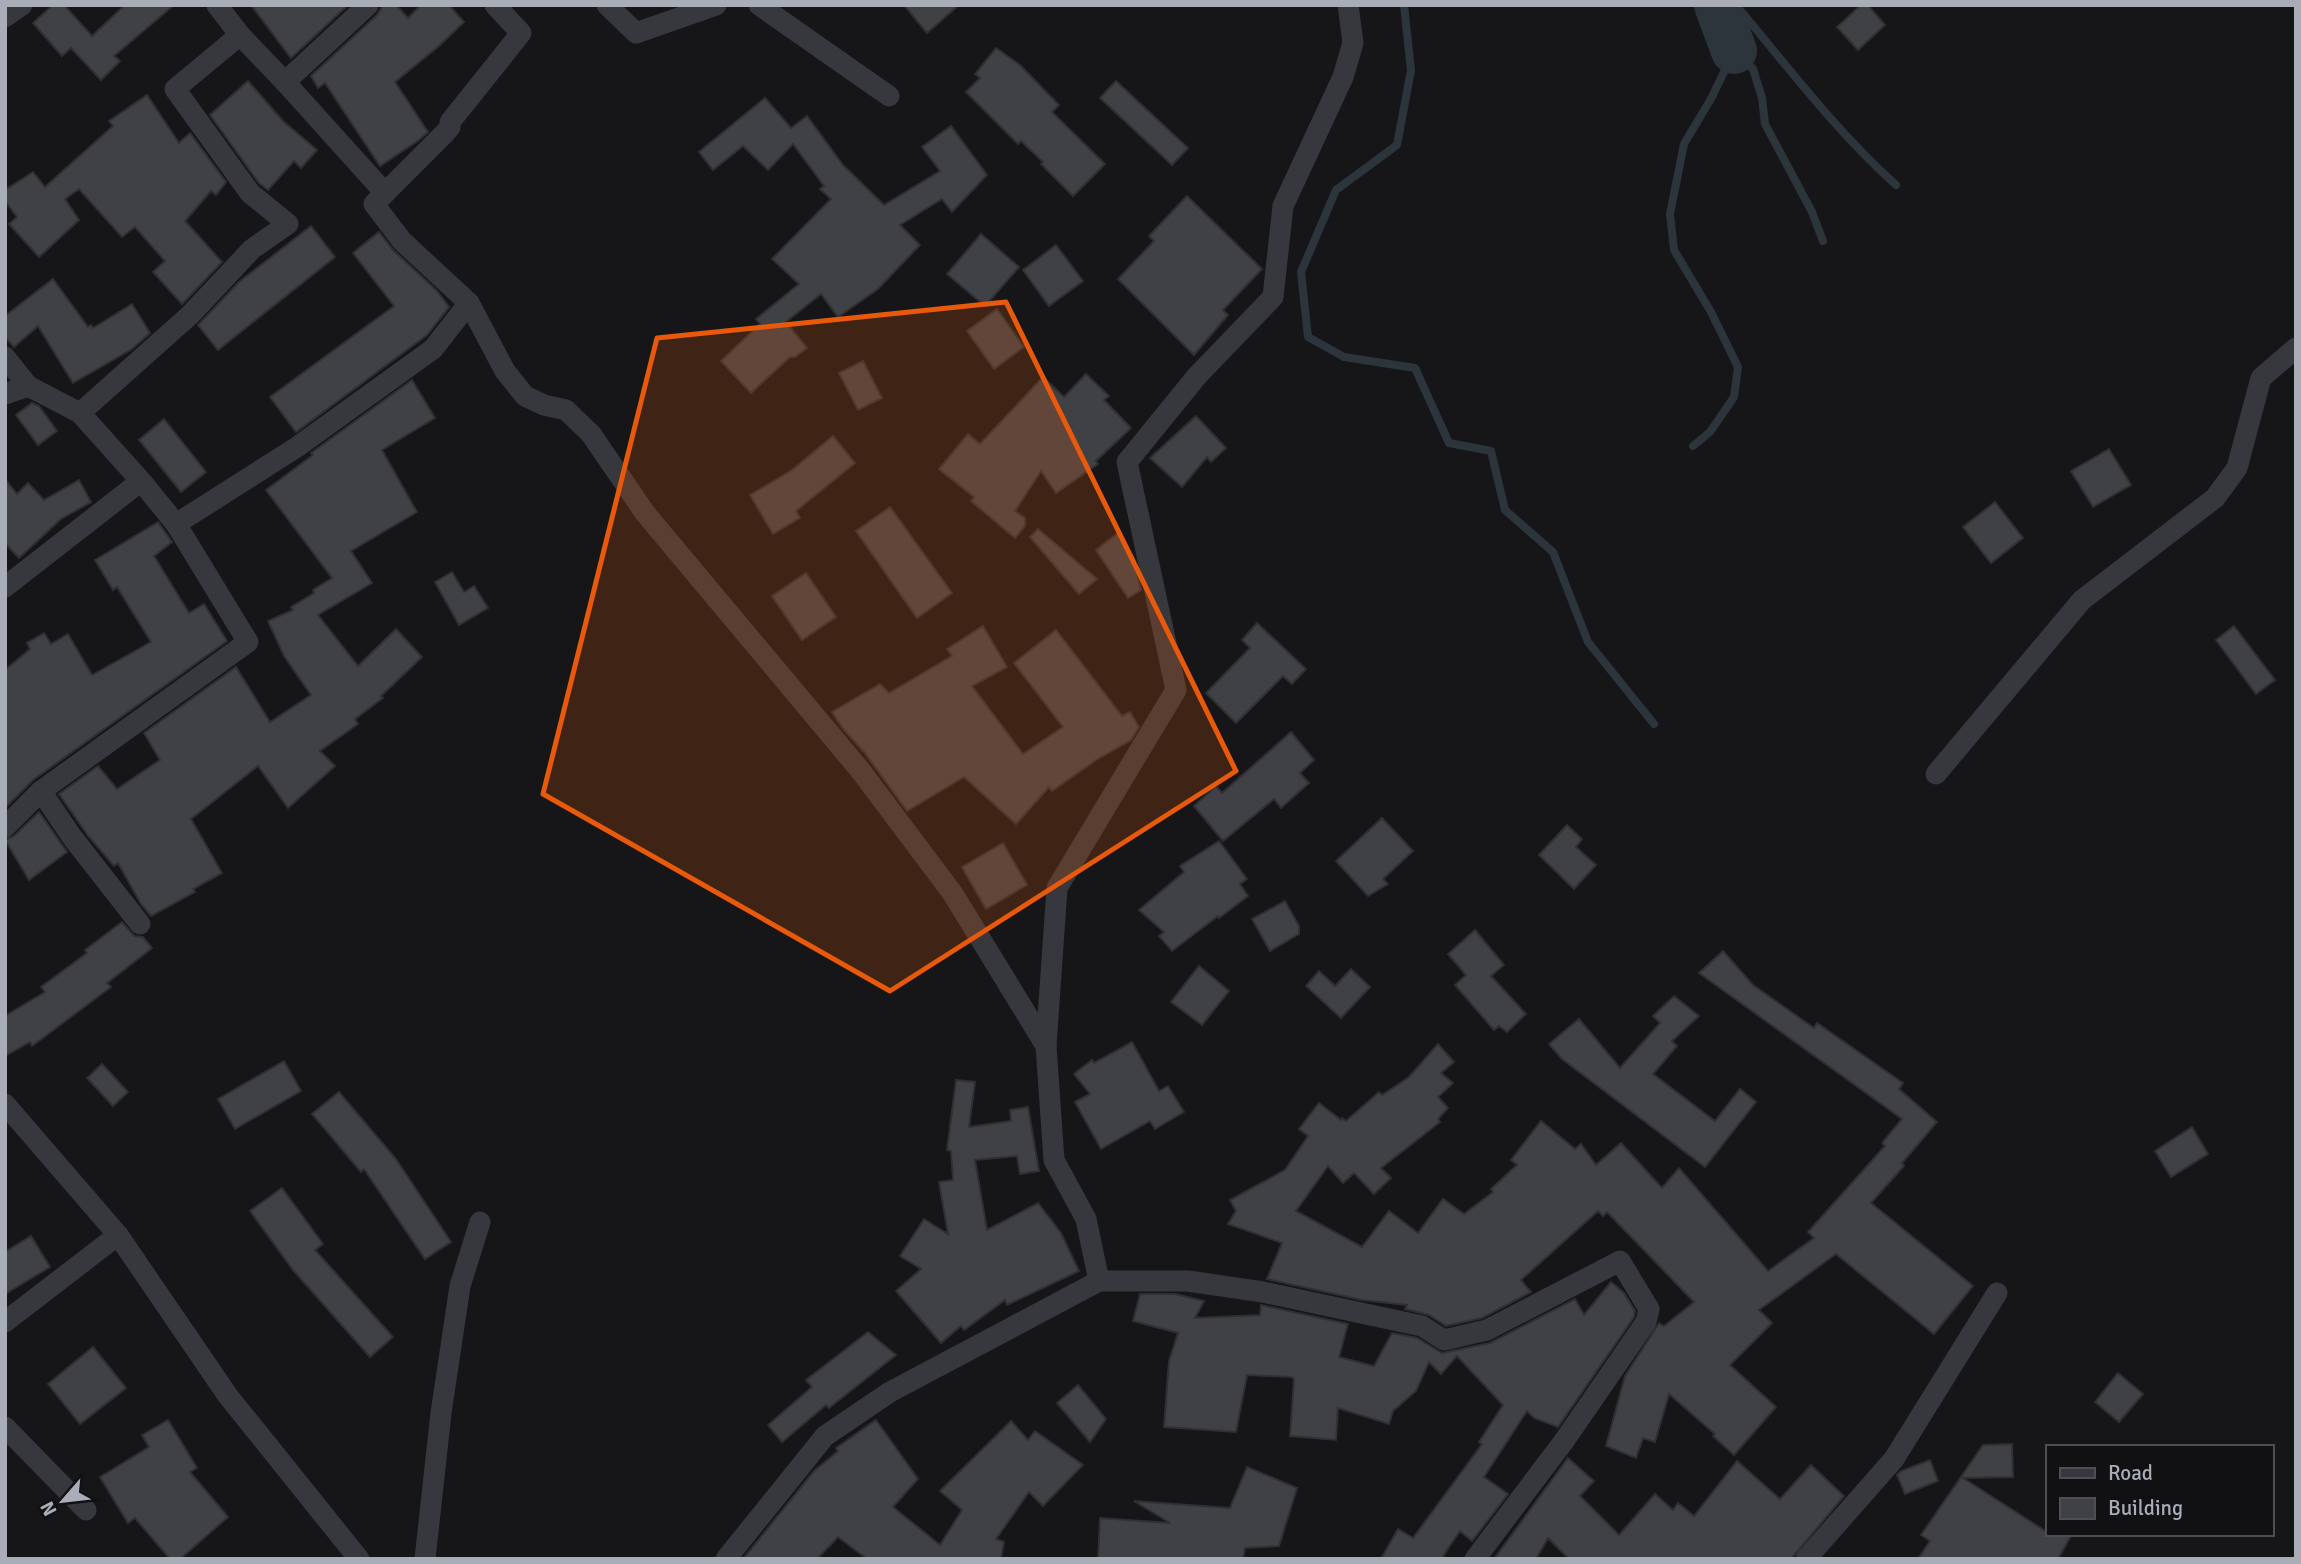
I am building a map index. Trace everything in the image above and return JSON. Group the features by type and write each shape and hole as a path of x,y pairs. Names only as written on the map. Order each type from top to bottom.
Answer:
{"street":[{"path":"5,17 22,5"},
{"path":"217,5 240,35 384,193"},
{"path":"285,82 368,5"},
{"path":"495,5 521,33 450,122 445,133 374,204 402,241 469,303 505,372 525,396 566,411 591,434 645,513 860,770 953,894 1046,1046"},
{"path":"607,5 636,33 716,5"},
{"path":"759,5 889,96"},
{"path":"1099,1281 1086,1219 1054,1160 1046,1046 1057,888 1176,690 1127,462 1198,376 1273,297 1283,205 1342,77 1353,43 1348,5"},
{"path":"80,413 190,315 251,249 288,224 250,193 175,89 240,35"},
{"path":"176,524 297,447 433,349 469,303"},
{"path":"1936,774 2082,600 2215,498 2237,468 2261,378 2296,348"},
{"path":"5,357 28,386 80,413 141,481 176,524 248,642 41,791 5,827"},
{"path":"5,394 28,386"},
{"path":"5,587 141,481"},
{"path":"41,791 72,837 140,924"},
{"path":"8,1113 118,1235 228,1396 359,1559"},
{"path":"425,1559 441,1413 460,1286 480,1222"},
{"path":"5,1322 118,1235"},
{"path":"726,1559 825,1436 890,1392 1099,1281 1188,1281 1263,1292 1422,1326 1444,1340 1487,1330 1620,1261 1649,1309 1646,1322 1564,1441 1475,1559"},
{"path":"1806,1559 1894,1459 1997,1293"},
{"path":"5,1427 86,1510"}],"highlighted area":[{"path":"1006,302 1236,771 890,991 543,794 657,338"}],"building":[{"path":"53,5 64,5 92,36 125,5 174,5 114,56 120,61 101,80 71,48 62,56 33,23"},
{"path":"251,5 348,5 291,58"},
{"path":"383,5 396,5 408,18 421,5 449,5 464,22 395,82 428,132 380,166 325,83 318,88 311,76 377,15"},
{"path":"904,5 959,5 927,33"},
{"path":"1861,5 1868,5 1885,25 1858,50 1837,27"},
{"path":"996,48 1020,65 1059,105 1052,112 1105,164 1073,196 1041,164 1043,162 1021,141 1018,144 966,92 980,78 975,74"},
{"path":"248,81 283,121 317,150 301,168 294,161 268,190 259,183 210,115"},
{"path":"1116,81 1188,148 1172,165 1100,98"},
{"path":"147,95 179,143 190,133 226,182 216,195 211,191 185,221 222,262 182,304 153,272 165,261 135,227 122,237 79,189 65,199 79,220 39,257 9,224 17,217 5,201 5,190 33,172 45,187 113,126 109,121"},
{"path":"765,98 791,128 807,116 843,165 884,205 940,171 922,147 951,126 987,175 952,212 942,199 900,225 920,245 878,289 838,317 821,294 786,322 807,348 795,357 790,357 751,393 721,361 760,324 756,319 799,284 772,259 831,199 820,189 824,186 793,144 768,170 743,146 713,170 699,152"},
{"path":"1187,196 1262,269 1223,310 1228,315 1194,355 1118,279 1154,241 1149,236"},
{"path":"311,226 335,257 218,350 198,325 239,282"},
{"path":"379,232 393,250 437,291 449,307 427,335 296,432 270,397 394,306 353,253"},
{"path":"981,234 1019,267 985,306 947,274"},
{"path":"1056,245 1083,281 1049,306 1023,270"},
{"path":"53,279 88,327 91,325 93,328 132,304 150,333 132,349 73,383 38,326 14,347 5,337 5,316"},
{"path":"997,309 1024,347 994,369 967,331"},
{"path":"863,361 882,398 858,410 839,373"},
{"path":"1086,374 1109,396 1104,400 1131,428 1096,461 1098,464 1056,493 1041,471 1015,511 1025,518 1025,526 1015,538 971,501 974,497 939,469 968,434 980,444 1043,377 1064,397"},
{"path":"412,380 435,418 382,450 417,512 351,551 372,583 318,615 358,666 396,629 422,657 381,696 383,698 355,719 358,724 320,751 335,766 288,808 258,766 191,819 222,873 193,889 195,892 151,916 141,904 118,863 114,866 89,837 59,794 98,766 117,789 160,760 144,733 236,667 270,722 311,695 284,656 268,621 293,610 291,607 332,578 266,490 313,455 311,453"},
{"path":"32,403 39,406 57,431 38,445 16,415"},
{"path":"1196,416 1226,448 1211,462 1207,457 1182,487 1150,458"},
{"path":"164,419 206,472 181,492 139,440"},
{"path":"833,436 855,463 796,511 800,518 773,534 750,495 792,470"},
{"path":"2109,449 2131,485 2093,507 2071,471"},
{"path":"5,479 17,494 28,483 44,500 79,480 91,502 61,519 19,558 5,543"},
{"path":"1995,502 2023,538 1991,563 1963,527"},
{"path":"890,507 952,593 917,618 856,531"},
{"path":"158,522 172,542 154,556 189,613 204,604 227,641 33,780 5,808 5,670 30,649 27,643 44,633 51,644 68,634 92,675 151,642 117,587 113,590 95,560"},
{"path":"1038,529 1097,579 1079,594 1030,537"},
{"path":"1119,532 1134,558 1141,590 1128,598 1096,550"},
{"path":"452,572 464,592 474,586 488,608 459,625 435,582"},
{"path":"806,573 836,617 802,640 772,596"},
{"path":"1257,623 1306,669 1292,684 1283,676 1236,723 1206,693 1250,648 1242,640"},
{"path":"983,626 1007,667 972,686 1023,754 1063,727 1014,663 1056,630 1122,716 1130,712 1139,727 1131,740 1096,760 1052,791 1049,787 1016,824 964,777 907,811 832,712 880,684 889,693 952,656 947,649"},
{"path":"2234,626 2275,680 2256,694 2216,640"},
{"path":"1291,732 1314,760 1300,773 1309,783 1281,808 1274,799 1223,841 1194,806 1216,786 1222,793"},
{"path":"39,812 67,852 29,880 5,840 14,836"},
{"path":"1382,818 1413,851 1383,879 1388,884 1368,896 1336,861"},
{"path":"1567,825 1582,839 1576,847 1596,865 1574,889 1539,855"},
{"path":"1219,841 1247,879 1240,884 1248,896 1172,951 1159,936 1164,932 1139,910 1184,872 1180,866"},
{"path":"1003,843 1027,885 986,909 962,867"},
{"path":"1285,901 1299,926 1299,934 1270,951 1252,919"},
{"path":"122,922 134,936 143,937 152,948 107,983 111,987 32,1046 30,1042 5,1056 5,1016 45,992 41,987 87,953 85,950"},
{"path":"1475,930 1504,965 1491,976 1526,1014 1507,1032 1499,1026 1494,1030 1455,985 1466,975 1448,954"},
{"path":"1723,951 1753,985 1814,1028 1817,1023 1903,1083 1899,1089 1937,1122 1902,1163 1904,1166 1871,1203 1973,1286 1934,1334 1836,1254 1759,1310 1772,1323 1730,1365 1776,1407 1734,1455 1713,1436 1715,1434 1669,1394 1655,1442 1643,1438 1636,1458 1606,1446 1625,1376 1659,1323 1664,1326 1694,1302 1607,1212 1603,1216 1598,1211 1521,1280 1531,1292 1482,1318 1446,1326 1429,1315 1405,1309 1407,1305 1362,1300 1267,1279 1282,1243 1228,1224 1236,1211 1230,1200 1285,1170 1308,1136 1299,1129 1319,1103 1346,1121 1379,1092 1382,1095 1409,1077 1438,1044 1454,1062 1441,1073 1453,1083 1438,1097 1448,1108 1438,1119 1440,1122 1381,1168 1391,1178 1374,1194 1354,1173 1343,1183 1328,1166 1296,1211 1362,1247 1389,1211 1418,1233 1443,1199 1464,1214 1493,1192 1491,1189 1517,1165 1511,1160 1541,1121 1575,1149 1581,1144 1596,1165 1621,1143 1662,1188 1679,1168 1768,1271 1814,1238 1808,1232 1885,1146 1882,1143 1902,1119 1699,973"},
{"path":"1199,966 1229,991 1202,1025 1171,1002"},
{"path":"1351,969 1370,987 1341,1018 1306,986 1319,971 1335,986"},
{"path":"1674,996 1699,1016 1672,1041 1677,1046 1653,1074 1715,1121 1740,1089 1756,1102 1705,1167 1562,1059 1549,1044 1579,1019 1620,1068 1660,1023 1653,1016"},
{"path":"1132,1042 1159,1091 1168,1086 1184,1112 1155,1129 1150,1121 1101,1149 1075,1102 1090,1094 1074,1074 1092,1060 1094,1063"},
{"path":"284,1061 301,1091 235,1129 218,1099"},
{"path":"102,1064 128,1092 113,1106 87,1078"},
{"path":"956,1080 975,1082 969,1127 1011,1121 1010,1110 1028,1107 1039,1171 1020,1174 1017,1156 975,1160 987,1230 1038,1203 1061,1233 1079,1271 1007,1305 1005,1300 964,1330 961,1326 941,1343 896,1291 921,1269 900,1256 924,1219 948,1234 939,1182 953,1180 951,1151 947,1150"},
{"path":"339,1092 396,1159 451,1242 425,1259 364,1169 361,1172 312,1114"},
{"path":"2192,1127 2208,1154 2171,1177 2155,1151"},
{"path":"282,1188 323,1244 315,1250 393,1337 370,1357 293,1270 250,1211"},
{"path":"31,1236 50,1267 5,1294 5,1252"},
{"path":"1611,1282 1624,1293 1635,1311 1634,1317 1558,1427 1534,1418 1527,1411 1484,1477 1508,1494 1472,1541 1460,1531 1443,1556 1447,1559 1381,1559 1398,1529 1413,1538 1482,1444 1479,1442 1503,1405 1457,1356 1441,1374 1429,1362 1416,1391 1393,1411 1389,1424 1338,1408 1336,1440 1290,1436 1294,1379 1291,1377 1247,1375 1236,1432 1164,1427 1169,1361 1178,1333 1133,1321 1140,1294 1175,1294 1204,1301 1195,1318 1260,1315 1261,1305 1348,1324 1339,1357 1374,1366 1392,1333 1417,1338 1442,1353 1490,1343 1575,1299 1584,1315"},
{"path":"868,1332 896,1355 829,1408 826,1405 782,1442 768,1425 812,1387 806,1380"},
{"path":"93,1347 126,1388 80,1424 48,1384"},
{"path":"2118,1373 2143,1394 2119,1422 2095,1402"},
{"path":"1078,1385 1106,1419 1090,1442 1057,1403"},
{"path":"168,1420 197,1468 190,1472 228,1517 180,1559 170,1559 135,1518 128,1523 100,1477 149,1447 142,1435"},
{"path":"876,1420 918,1479 893,1507 940,1545 962,1510 940,1491 1011,1421 1028,1440 1035,1431 1083,1465 1043,1506 1029,1492 996,1539 1004,1542 1001,1559 867,1559 838,1537 817,1559 743,1559 814,1471 838,1451 836,1448"},
{"path":"2012,1444 2013,1477 1963,1478 2046,1531 2046,1536 2071,1536 2058,1559 1918,1559 1930,1541 1921,1535 1983,1445"},
{"path":"1568,1458 1594,1481 1580,1496 1619,1535 1655,1494 1673,1510 1678,1503 1694,1516 1737,1461 1780,1499 1811,1465 1844,1496 1791,1559 1569,1559 1548,1538 1536,1559 1494,1559"},
{"path":"1930,1460 1938,1481 1905,1494 1897,1475"},
{"path":"1247,1467 1297,1488 1279,1546 1245,1548 1243,1559 1098,1559 1100,1518 1170,1523 1134,1501 1230,1508"}],"waterway":[{"path":"1404,5 1411,70 1397,145 1336,190 1301,272 1308,337 1344,357 1415,368 1449,443 1491,451 1505,510 1553,552 1588,642 1654,724"},
{"path":"1717,5 1734,51"},
{"path":"1736,5 1833,121 1896,185"},
{"path":"1693,446 1710,432 1734,397 1738,367 1711,312 1674,250 1670,214 1684,144 1712,97 1734,51 1753,69 1762,98 1765,124 1812,212 1823,241"}]}
